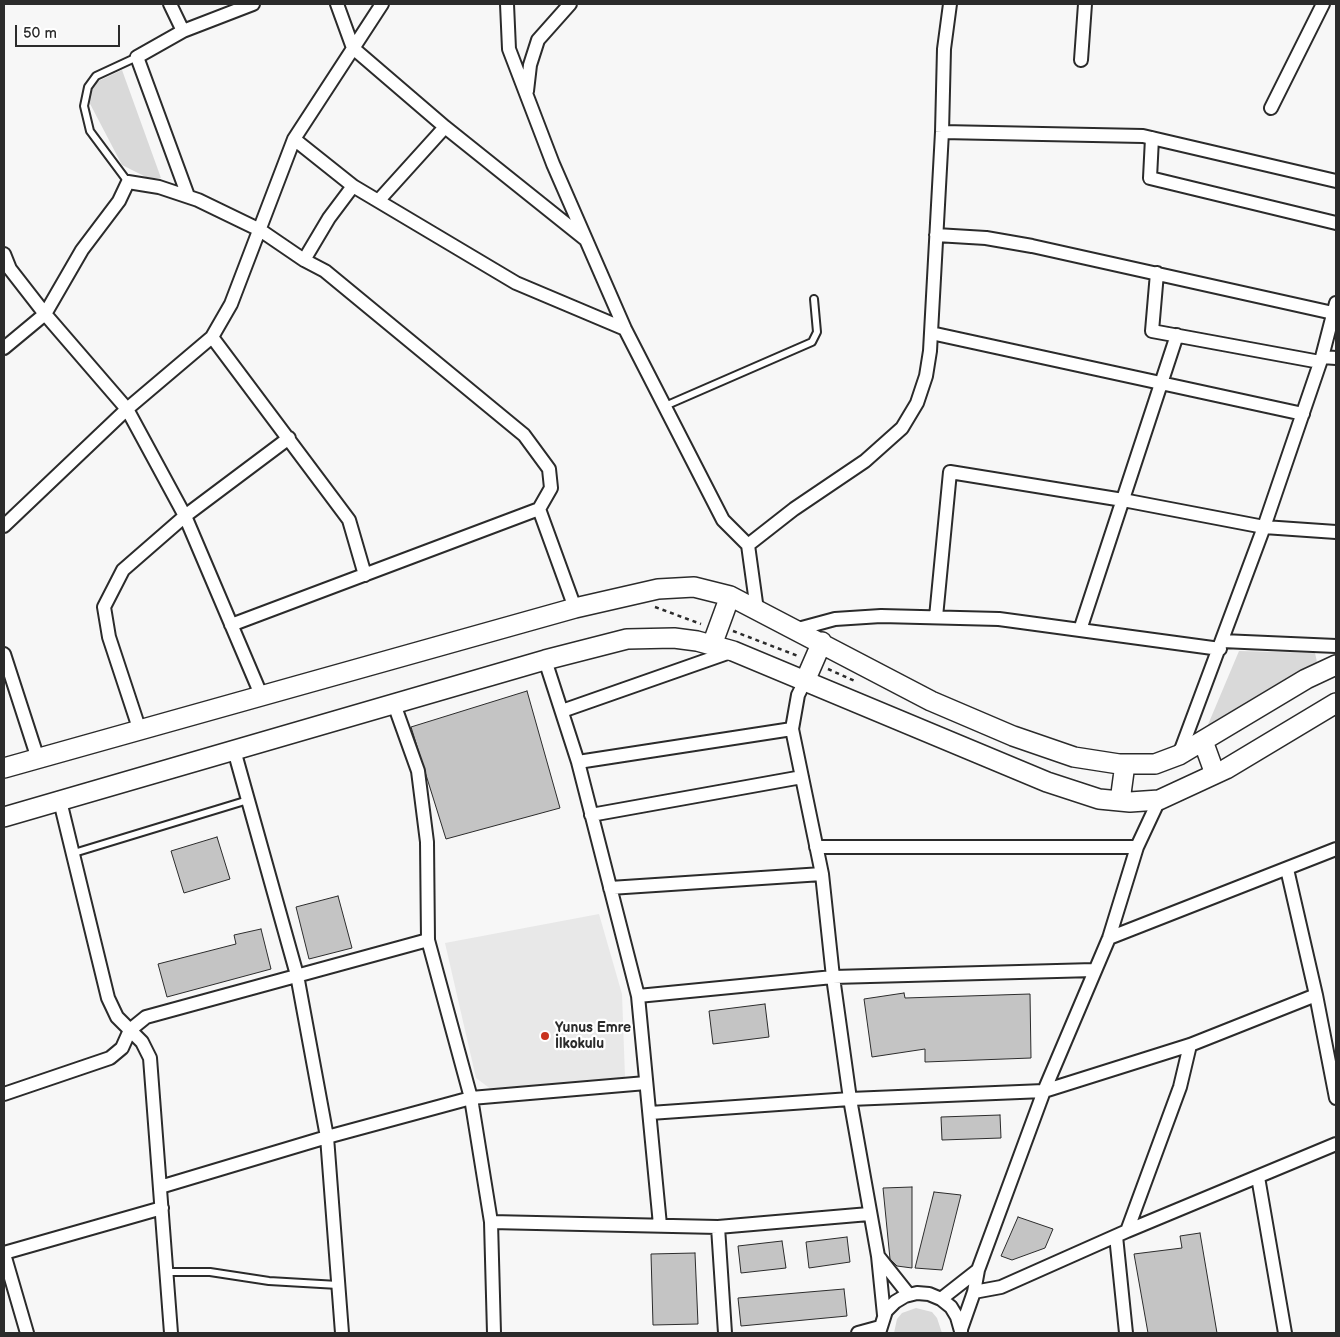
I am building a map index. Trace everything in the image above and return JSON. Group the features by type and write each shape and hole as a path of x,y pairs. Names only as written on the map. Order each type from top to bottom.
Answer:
{"main road":[{"path":"4,768 575,608 658,589 694,587 730,596 822,642 931,701 1013,736 1074,757 1125,764 1155,764 1179,755 1306,679 1336,665"},
{"path":"715,636 730,596"},
{"path":"4,817 545,660 603,644 644,638 715,636 733,652 1047,782 1099,798 1120,801 1159,800 1215,774 1336,703"},
{"path":"805,682 822,642"},
{"path":"1203,741 1215,774"},
{"path":"1120,801 1125,764"}],"street":[{"path":"170,4 183,31"},
{"path":"188,196 137,57 183,31 252,4"},
{"path":"337,4 353,48 445,128 587,241"},
{"path":"4,526 127,409 212,336 231,304 294,139 382,4"},
{"path":"506,4 509,49 553,164 625,329 723,520 748,545 757,610"},
{"path":"527,94 530,65 538,40 570,4"},
{"path":"748,545 794,509 865,461 902,428 917,403 926,376 931,333 942,132 944,50 950,4"},
{"path":"1081,60 1085,4"},
{"path":"1271,108 1323,4"},
{"path":"378,200 445,128"},
{"path":"942,132 1143,136 1336,181"},
{"path":"1152,138 1150,178 1336,222"},
{"path":"294,139 353,186 516,283 625,329"},
{"path":"4,348 45,314 82,250 118,201 128,182 159,187 188,196 260,230 304,260 326,271 524,435 549,469 551,488 540,509 231,624"},
{"path":"304,260 329,218 353,186"},
{"path":"936,235 986,238 1023,244 1335,308 1321,359 1264,527 1179,755"},
{"path":"4,254 7,270 127,409 185,516 262,697"},
{"path":"1157,273 1152,331 1321,359 1336,358"},
{"path":"931,333 1303,414"},
{"path":"1080,630 1177,335"},
{"path":"212,336 350,520 365,575"},
{"path":"140,731 109,637 104,607 123,570 185,516 289,438"},
{"path":"936,617 950,472 1123,500 1264,527 1336,532"},
{"path":"540,509 575,608"},
{"path":"798,630 835,619 881,616 936,617 999,619 1080,630 1221,645 1336,646"},
{"path":"562,711 733,652"},
{"path":"4,654 38,759"},
{"path":"545,660 578,762 638,996 660,1225"},
{"path":"805,682 798,695 792,730 822,874 833,977 850,1099 878,1256 881,1325"},
{"path":"394,704 418,771 427,842 428,940 471,1098 491,1222 494,1333"},
{"path":"578,762 792,730"},
{"path":"234,750 298,975 327,1137 342,1333"},
{"path":"591,815 802,777"},
{"path":"961,1331 974,1292 978,1270 1044,1091 1109,938 1137,846 1159,800"},
{"path":"60,801 108,998 117,1017 142,1042 150,1058 171,1333"},
{"path":"816,847 1137,846"},
{"path":"1109,938 1336,849"},
{"path":"1287,869 1316,994 1336,1098"},
{"path":"610,888 822,874"},
{"path":"4,1094 110,1058 122,1048 130,1030 146,1017 428,940"},
{"path":"638,996 833,977 1094,970"},
{"path":"650,1113 850,1099 1044,1091 1190,1045 1316,994"},
{"path":"1126,1333 1122,1234 1180,1087 1190,1045"},
{"path":"160,1187 327,1137 471,1098 646,1083"},
{"path":"974,1292 1001,1287 1336,1144"},
{"path":"1258,1177 1286,1333"},
{"path":"27,1333 4,1254 162,1208"},
{"path":"491,1222 718,1226 870,1214"},
{"path":"718,1226 725,1333"},
{"path":"878,1256 909,1295"},
{"path":"941,1299 978,1270"},
{"path":"858,1333 881,1325 894,1302 909,1295 930,1294 941,1299 951,1307 961,1331"}],"lane":[{"path":"128,182 90,131 84,106 88,87 96,76 137,57"},
{"path":"665,406 812,342 817,332 814,299"},
{"path":"74,853 248,800"},
{"path":"166,1272 210,1272 269,1281 338,1285"}],"path":[{"path":"646,604 704,625 715,636 733,631 813,662 865,686"}],"shaded area":[{"path":"122,70 161,178 148,178 122,165 87,98 90,85"},
{"path":"1239,651 1315,653 1317,662 1207,727"},
{"name":"Yunus Emre İlkokulu","path":"599,914 622,994 625,1077 518,1092 492,1090 476,1078 445,943"},
{"path":"916,1308 932,1312 937,1318 942,1333 894,1333 897,1319 902,1313"}],"building":[{"path":"527,691 560,808 446,839 411,727"},
{"path":"217,837 230,879 184,893 171,851"},
{"path":"338,896 352,948 309,959 296,907"},
{"path":"261,929 271,969 167,997 158,964 236,944 234,935"},
{"path":"904,993 905,998 1030,994 1031,1058 925,1062 925,1049 872,1057 864,999"},
{"path":"765,1004 769,1037 713,1044 709,1011"},
{"path":"1000,1115 1001,1138 942,1140 941,1117"},
{"path":"912,1187 912,1268 897,1266 890,1259 883,1188"},
{"path":"934,1192 961,1195 942,1270 915,1268"},
{"path":"1018,1217 1053,1229 1045,1248 1012,1260 1001,1256"},
{"path":"1200,1233 1217,1333 1148,1333 1134,1254 1182,1248 1180,1236"},
{"path":"847,1237 850,1262 809,1268 806,1242"},
{"path":"782,1241 786,1268 741,1273 738,1246"},
{"path":"695,1253 698,1324 653,1325 651,1254"},
{"path":"844,1289 847,1316 741,1326 738,1298"}],"place":[{"name":"Yunus Emre İlkokulu","path":"545,1036"}]}
